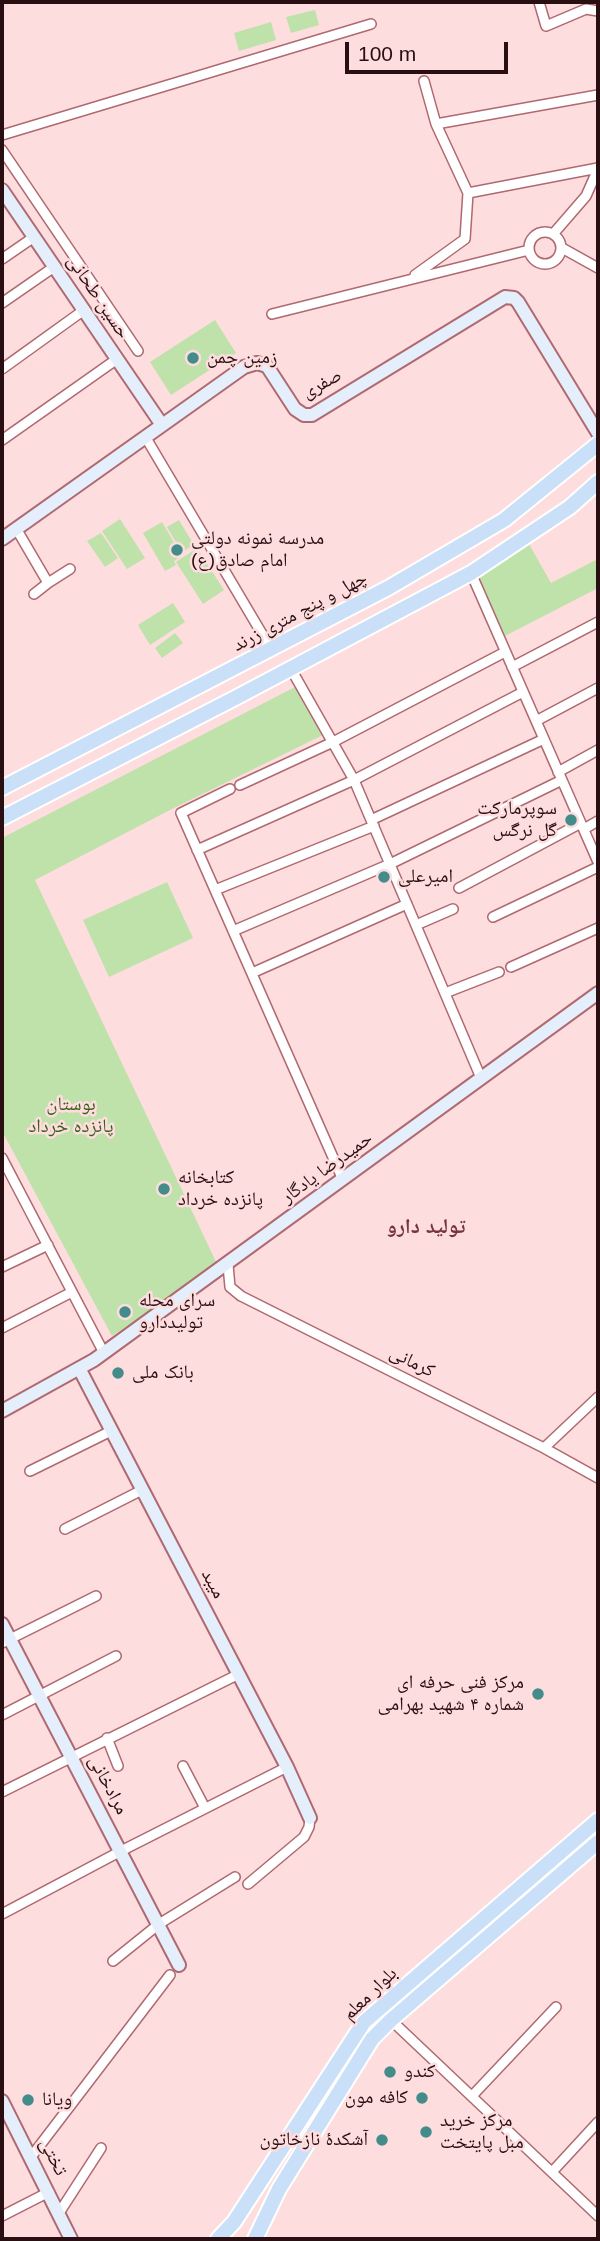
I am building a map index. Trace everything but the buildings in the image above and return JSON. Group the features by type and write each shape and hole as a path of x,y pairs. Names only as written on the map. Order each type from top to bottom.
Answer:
{"main road":[{"name":"چهل و پنج متری زرند","path":"2,788 388,588 504,520 598,444"},
{"path":"2,818 471,573 570,507 598,482"},
{"name":"بلوار معلم","path":"221,2238 359,2028 598,1820"},
{"name":"بلوار معلم","path":"253,2239 279,2189 363,2052 391,2020 598,1842"}],"street":[{"path":"539,2 546,26 586,9 598,11"},
{"path":"2,135 371,24"},
{"path":"411,278 465,239 468,193 436,124 424,80"},
{"path":"436,124 598,94"},
{"path":"2,150 138,351"},
{"path":"468,193 598,169"},
{"path":"554,233 586,196 598,169"},
{"name":"حسین طحانی","path":"2,190 162,425"},
{"path":"548,231 554,233 562,248 558,258 548,264 537,262 529,250 531,240 538,233 548,231"},
{"path":"2,259 34,237"},
{"path":"562,248 598,268"},
{"path":"272,314 529,250"},
{"path":"2,303 54,267"},
{"name":"صفری","path":"7,533 244,367 257,363 267,366 295,409 303,415 312,415 505,297 514,298 518,302 598,433"},
{"path":"2,369 84,310"},
{"path":"2,440 117,359"},
{"path":"146,438 271,649"},
{"path":"7,533 48,583"},
{"path":"34,594 70,569"},
{"path":"471,573 598,865 494,917"},
{"path":"512,667 598,622"},
{"path":"240,785 333,743 505,652"},
{"path":"291,669 354,780 481,1079"},
{"path":"536,720 598,688"},
{"path":"197,850 354,780 523,692"},
{"path":"215,890 373,823 544,739"},
{"path":"233,931 390,864 560,776 598,750"},
{"path":"230,789 181,813 343,1180"},
{"path":"459,888 582,826 598,821"},
{"path":"251,973 407,904"},
{"path":"416,925 453,909"},
{"path":"511,967 598,928"},
{"path":"445,993 499,972"},
{"name":"حمیدرضا یادگار","path":"2,1411 80,1370 228,1265 598,993"},
{"path":"2,1158 5,1170 48,1245 104,1353"},
{"path":"2,1267 48,1245"},
{"name":"کرمانی","path":"228,1265 230,1287 242,1296 597,1475"},
{"path":"2,1328 72,1292"},
{"name":"میبد","path":"80,1370 287,1767 310,1818"},
{"path":"544,1448 598,1397"},
{"path":"30,1471 111,1431"},
{"path":"65,1529 142,1490"},
{"path":"6,1641 96,1596"},
{"name":"مرادخانی","path":"2,1624 6,1641 39,1694 159,1924 175,1970"},
{"path":"2,1715 116,1656"},
{"path":"2,1792 239,1674"},
{"path":"107,1738 118,1766"},
{"path":"183,1766 205,1808"},
{"path":"2,1914 287,1767"},
{"path":"248,1884 304,1838 310,1818"},
{"path":"113,1961 159,1924 235,1877"},
{"path":"31,2157 175,1970"},
{"path":"472,2096 556,2007"},
{"path":"391,2020 598,2216"},
{"name":"تختی","path":"2,2101 72,2237"},
{"path":"552,2172 598,2122"},
{"path":"60,2213 101,2148"},
{"path":"2,2216 49,2192"}],"green space":[{"path":"315,10 319,25 291,33 286,17"},
{"path":"271,22 276,40 239,51 234,33"},
{"name":"زمین چمن","path":"215,320 236,353 171,395 150,362"},
{"path":"120,519 145,558 127,569 102,531"},
{"path":"179,520 194,545 182,552 167,527"},
{"path":"162,522 182,556 174,561 176,565 165,571 143,533"},
{"path":"101,533 118,558 105,567 87,541"},
{"path":"529,544 551,583 598,559 598,588 503,637 479,578 481,574"},
{"path":"197,548 224,590 203,604 176,562"},
{"path":"173,603 185,622 150,645 138,625"},
{"path":"175,633 183,643 162,658 155,648"},
{"name":"بوستان پانزده خرداد","path":"299,685 323,735 35,880 218,1266 112,1336 2,1131 2,838"},
{"path":"167,882 193,938 109,977 83,920"}],"place":[{"name":"زمین چمن","path":"193,358"},
{"name":"مدرسه نمونه دولتی امام صادق(ع)","path":"177,550"},
{"name":"سوپرمارکت گل نرگس","path":"571,820"},
{"name":"امیرعلی","path":"384,877"},
{"name":"کتابخانه پانزده خرداد","path":"164,1189"},
{"name":"سرای محله تولیددارو","path":"125,1312"},
{"name":"بانک ملی","path":"118,1373"},
{"name":"مرکز فنی حرفه ای شماره ۴ شهید بهرامی","path":"538,1694"},
{"name":"کندو","path":"390,2072"},
{"name":"کافه مون","path":"422,2098"},
{"name":"ویانا","path":"28,2100"},
{"name":"مرکز خرید مبل پایتخت","path":"426,2132"},
{"name":"آشکدهٔ نازخاتون","path":"382,2140"}],"district":[{"name":"تولید دارو","path":"426,1227"}]}
